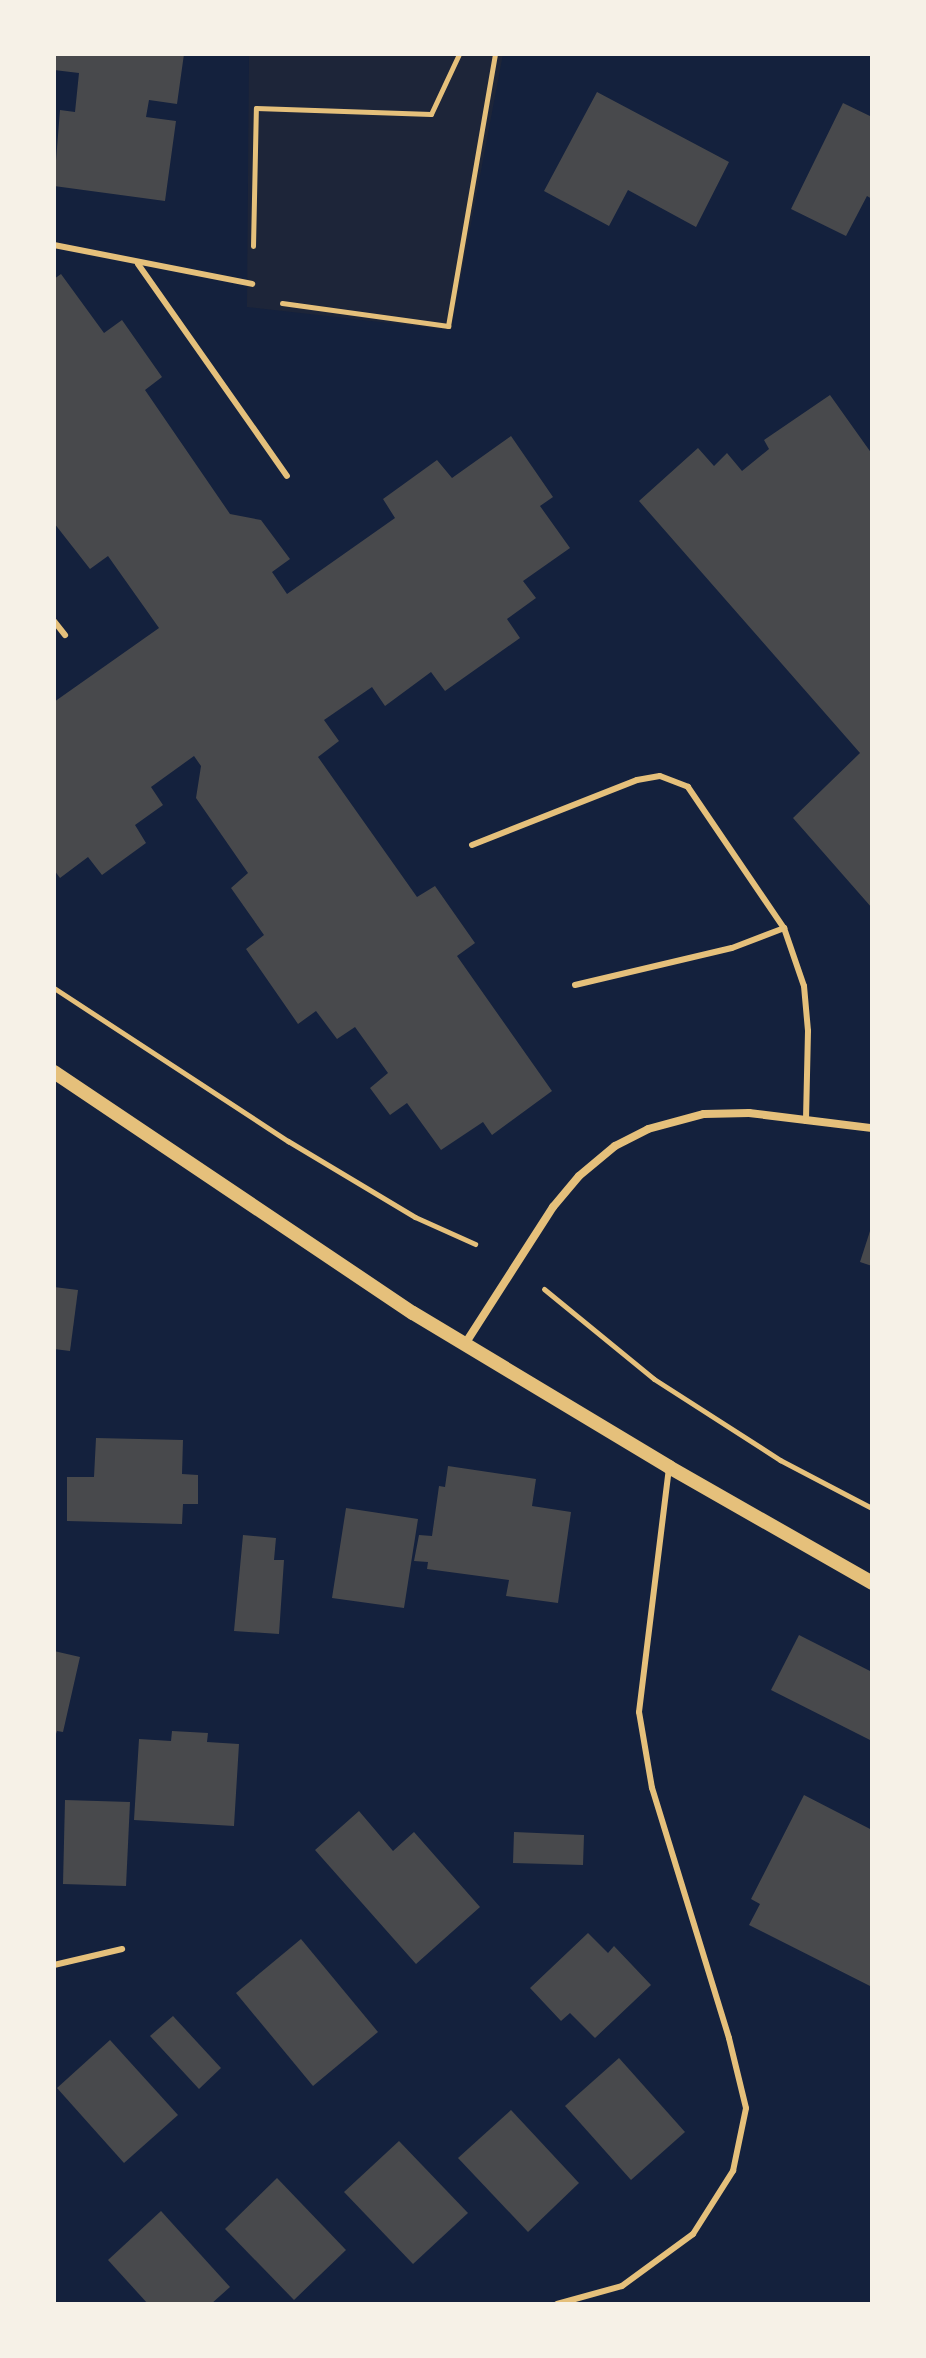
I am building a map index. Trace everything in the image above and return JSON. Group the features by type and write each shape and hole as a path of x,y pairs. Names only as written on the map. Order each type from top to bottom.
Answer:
{"street":[{"path":"54,1072 399,1304 669,1467 872,1583"},
{"path":"465,1344 553,1207 579,1176 615,1146 648,1129 704,1114 749,1113 872,1128"}],"lane":[{"path":"54,245 138,264 252,284"},
{"path":"138,264 287,476"},
{"path":"54,621 65,635"},
{"path":"472,845 637,780 660,776 672,778 688,787 784,928 804,986 808,1031 806,1121"},
{"path":"575,985 732,948 784,928"},
{"path":"557,2304 622,2286 693,2234 733,2171 746,2108 729,2038 652,1788 639,1712 669,1467"},
{"path":"54,1965 122,1949"}],"path":[{"path":"459,54 431,114 256,108 254,300 448,326 495,54"},
{"path":"54,988 288,1141 415,1217 475,1244"},
{"path":"543,1289 654,1379 780,1460 872,1508"}],"shaded area":[{"path":"249,54 503,54 451,330 247,307"}],"building":[{"path":"54,54 184,54 177,104 149,100 146,117 176,121 165,201 54,186 60,110 75,112 79,73 54,70"},
{"path":"597,92 729,162 696,227 628,190 609,226 544,191"},
{"path":"843,103 872,117 872,199 867,196 846,236 791,209"},
{"path":"61,274 104,333 122,320 162,377 145,390 230,514 261,520 290,559 272,572 287,594 395,518 383,499 437,460 452,478 511,436 553,497 540,506 570,548 523,581 536,598 507,619 520,638 445,691 431,672 385,706 372,687 324,720 339,741 318,757 417,897 435,886 475,943 457,956 552,1091 492,1135 483,1122 441,1150 407,1103 390,1115 370,1088 388,1073 355,1027 337,1039 316,1011 298,1024 246,949 264,935 231,888 248,873 196,798 201,766 194,756 151,787 163,805 135,825 146,843 102,875 88,857 60,878 54,870 54,702 159,628 108,556 90,569 54,523 54,279"},
{"path":"830,395 872,454 872,908 793,818 860,753 639,501 698,448 714,466 727,453 742,471 769,449 764,440"},
{"path":"872,1228 872,1266 860,1262"},
{"path":"54,1287 78,1290 70,1351 54,1349"},
{"path":"96,1438 183,1440 182,1474 198,1475 198,1504 183,1504 182,1524 67,1521 67,1477 94,1477"},
{"path":"448,1466 536,1479 532,1506 571,1512 558,1603 506,1596 509,1580 427,1569 428,1562 414,1561 419,1535 432,1536 439,1486 445,1487"},
{"path":"346,1508 418,1519 404,1608 332,1598"},
{"path":"243,1535 276,1538 274,1560 284,1560 279,1634 234,1631"},
{"path":"799,1635 872,1672 872,1741 771,1690"},
{"path":"54,1651 80,1657 63,1732 57,1731 55,1737"},
{"path":"172,1731 208,1733 207,1742 239,1744 234,1826 134,1820 139,1739 171,1741"},
{"path":"804,1795 872,1830 872,1987 749,1925 760,1904 751,1899"},
{"path":"65,1800 130,1802 126,1886 63,1884"},
{"path":"359,1811 393,1851 414,1832 480,1907 416,1964 315,1850"},
{"path":"514,1832 584,1835 583,1865 513,1863"},
{"path":"588,1933 608,1953 614,1946 651,1985 595,2038 570,2013 561,2021 530,1988"},
{"path":"301,1939 378,2032 313,2086 236,1993"},
{"path":"173,2016 221,2068 199,2089 150,2036"},
{"path":"110,2040 178,2115 124,2163 57,2088"},
{"path":"619,2058 685,2132 631,2180 565,2106"},
{"path":"511,2110 579,2183 528,2232 458,2158"},
{"path":"399,2141 468,2213 413,2264 344,2192"},
{"path":"277,2178 346,2250 294,2300 225,2229"},
{"path":"161,2211 230,2287 211,2304 148,2304 108,2260"}]}
